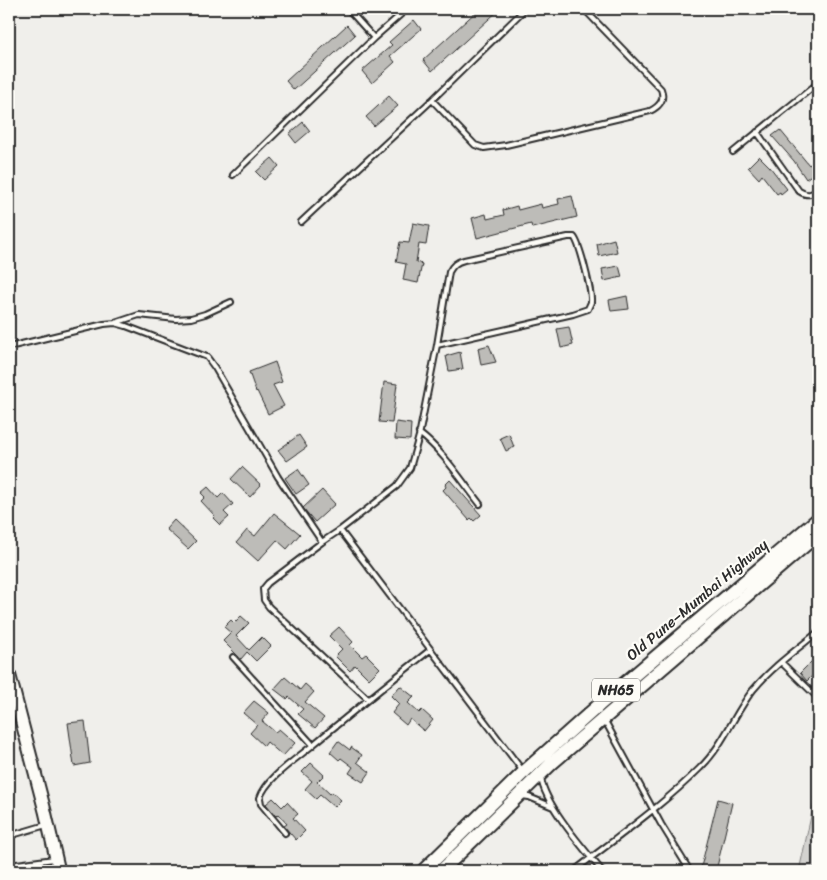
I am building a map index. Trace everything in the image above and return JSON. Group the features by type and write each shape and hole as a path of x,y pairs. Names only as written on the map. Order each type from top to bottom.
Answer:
{"highway":[{"name":"Old Pune–Mumbai Highway","path":"441,871 515,798 532,776 598,706 818,519"},
{"name":"Old Pune–Mumbai Highway","path":"423,871 532,776 603,718 818,534"}],"main road":[{"path":"9,673 58,871"}],"lane":[{"path":"348,9 374,38"},
{"path":"233,176 374,38 407,9"},
{"path":"301,222 432,100 525,9"},
{"path":"432,100 475,145 484,148 650,111 658,107 662,102 663,95 661,89 584,9"},
{"path":"732,152 818,83"},
{"path":"757,132 800,191 810,195 818,190"},
{"path":"368,699 281,619 264,600 264,589 268,583 387,494 402,480 410,468 437,345 449,272 457,262 568,237 576,239 582,255 591,299 588,309 437,345"},
{"path":"9,347 115,323 139,315 176,319 191,318 231,302"},
{"path":"115,323 207,357 216,368 278,477 322,542"},
{"path":"419,433 430,441 442,454 480,504"},
{"path":"340,530 430,650 532,776 542,784 553,807 602,871"},
{"path":"574,871 653,809 701,768 716,749 753,690 764,677 818,632"},
{"path":"285,833 265,810 260,798 266,786 368,699 430,650"},
{"path":"233,657 313,745"},
{"path":"781,662 818,698"},
{"path":"603,718 653,809 690,871"},
{"path":"515,798 520,796 528,797 553,807"},
{"path":"9,836 48,825"},
{"path":"9,865 56,859"}],"shaded area":[{"path":"818,784 818,871 799,871"}],"building":[{"path":"479,9 500,9 432,71 423,60"},
{"path":"414,20 421,29 390,56 395,62 372,83 362,71 392,45 389,42"},
{"path":"347,25 355,35 294,90 286,81"},
{"path":"389,96 398,106 374,126 366,117"},
{"path":"303,122 310,131 296,143 289,134"},
{"path":"780,130 809,165 818,158 818,170 806,179 794,161 772,136"},
{"path":"759,156 787,189 781,194 780,192 777,194 762,175 759,179 748,167"},
{"path":"272,158 279,166 264,180 256,172"},
{"path":"572,196 577,217 532,228 531,224 477,238 472,218 486,214 487,219 504,215 503,210 517,206 518,210 541,204 542,208 559,204 558,199"},
{"path":"413,223 429,226 426,245 419,244 416,262 422,264 418,283 403,280 406,264 396,262 400,242 409,243"},
{"path":"614,239 617,252 599,256 597,244"},
{"path":"619,266 622,277 604,281 602,269"},
{"path":"627,296 629,309 611,311 609,300"},
{"path":"569,327 573,345 561,348 557,329"},
{"path":"489,345 496,362 481,365 478,348"},
{"path":"460,352 463,369 449,371 446,356"},
{"path":"275,362 282,382 273,385 284,406 268,414 256,392 249,372"},
{"path":"384,382 397,384 392,423 379,422"},
{"path":"396,422 411,424 410,440 395,439"},
{"path":"509,434 514,447 506,451 500,438"},
{"path":"299,435 307,447 287,461 278,450"},
{"path":"242,467 261,485 250,497 231,479"},
{"path":"298,469 309,485 296,494 285,478"},
{"path":"450,480 481,515 474,521 471,518 469,520 443,490"},
{"path":"208,487 218,498 223,493 233,504 224,512 229,517 220,525 213,518 215,516 201,501 205,497 201,493"},
{"path":"322,490 335,504 315,522 303,508"},
{"path":"274,513 300,534 287,549 277,540 258,561 237,542 247,530 255,536"},
{"path":"174,520 196,541 188,549 166,529"},
{"path":"241,616 249,623 236,636 249,650 262,637 271,646 256,661 247,652 241,659 223,641 231,633 224,627 231,620 234,623"},
{"path":"339,627 353,642 350,645 362,657 366,654 380,668 369,679 355,665 350,671 335,656 342,649 329,636"},
{"path":"818,655 818,670 807,681 800,673"},
{"path":"285,677 300,690 305,684 314,692 305,702 324,718 315,728 298,714 303,709 289,697 287,699 274,689"},
{"path":"400,686 414,697 408,703 419,713 422,710 433,720 424,731 410,719 406,725 392,713 399,704 391,696"},
{"path":"254,701 269,713 262,721 275,732 279,729 295,743 283,756 267,742 264,746 250,733 257,725 243,713"},
{"path":"85,721 90,763 74,766 68,723"},
{"path":"338,741 350,750 351,747 362,755 357,762 370,772 363,782 349,773 353,767 341,758 339,760 330,752"},
{"path":"311,763 324,775 317,782 330,794 332,792 341,800 334,807 320,795 316,799 305,789 312,781 302,772"},
{"path":"273,798 282,807 287,802 298,814 293,818 305,831 296,840 284,826 287,824 278,814 276,816 266,804"},
{"path":"718,799 732,803 716,871 700,871"}]}
